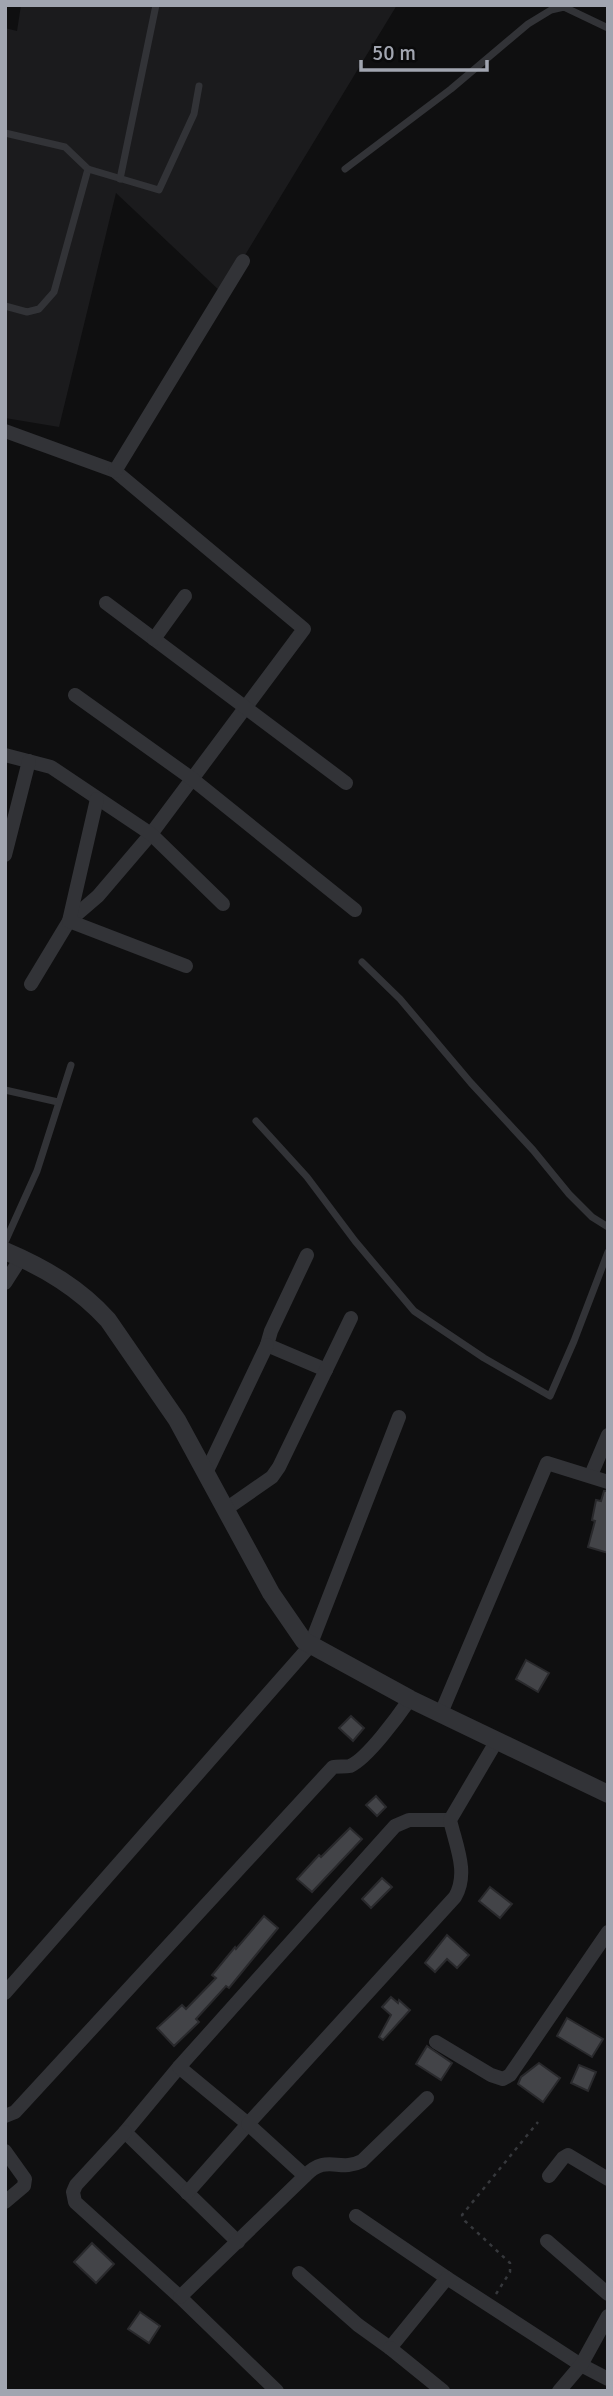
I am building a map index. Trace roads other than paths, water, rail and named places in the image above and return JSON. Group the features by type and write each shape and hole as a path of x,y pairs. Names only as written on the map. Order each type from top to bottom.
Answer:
{"street":[{"path":"115,471 243,261"},
{"path":"5,431 115,471 304,629 151,834 98,895 69,921"},
{"path":"154,639 185,596"},
{"path":"106,603 346,783"},
{"path":"75,695 191,778 355,910"},
{"path":"5,755 51,766 151,834 223,904"},
{"path":"5,855 8,832 29,761"},
{"path":"32,984 69,921 97,799"},
{"path":"69,921 186,966"},
{"path":"5,1283 13,1254 58,1276 108,1320 177,1420 271,1593 298,1634 310,1646 496,1742 608,1794"},
{"path":"206,1473 307,1255"},
{"path":"226,1509 272,1477 279,1467 351,1318"},
{"path":"267,1345 326,1370"},
{"path":"5,1993 310,1646 399,1417"},
{"path":"591,1475 608,1435"},
{"path":"441,1713 547,1463 608,1482"},
{"path":"5,2116 15,2112 333,1767 351,1766 387,1732 410,1699"},
{"path":"187,2193 456,1898 463,1880 450,1820 496,1742"},
{"path":"276,2391 180,2297 82,2209 73,2196 76,2185 395,1826 409,1820 450,1820"},
{"path":"436,2042 491,2075 503,2079 510,2075 608,1932"},
{"path":"179,2067 305,2176"},
{"path":"180,2297 321,2163 353,2166 362,2161 427,2098"},
{"path":"125,2132 238,2242"},
{"path":"5,2151 25,2179 24,2186 5,2202"},
{"path":"549,2176 563,2158 569,2155 608,2179"},
{"path":"356,2216 488,2305 581,2365 608,2379"},
{"path":"547,2241 608,2294"},
{"path":"299,2273 358,2325 443,2391"},
{"path":"390,2348 447,2277"},
{"path":"559,2391 581,2365 608,2316"}],"lane":[{"path":"120,179 156,5"},
{"path":"345,169 451,89 528,23 551,10 564,7 608,28"},
{"path":"5,133 65,147 88,169 159,190 194,114 199,86"},
{"path":"5,306 27,312 39,309 54,292 88,169"},
{"path":"362,962 400,999 569,1194 592,1217 608,1227"},
{"path":"5,1242 37,1171 71,1065"},
{"path":"5,1090 58,1102"},
{"path":"257,1121 307,1177 355,1241 414,1311 550,1396 608,1252"}]}
